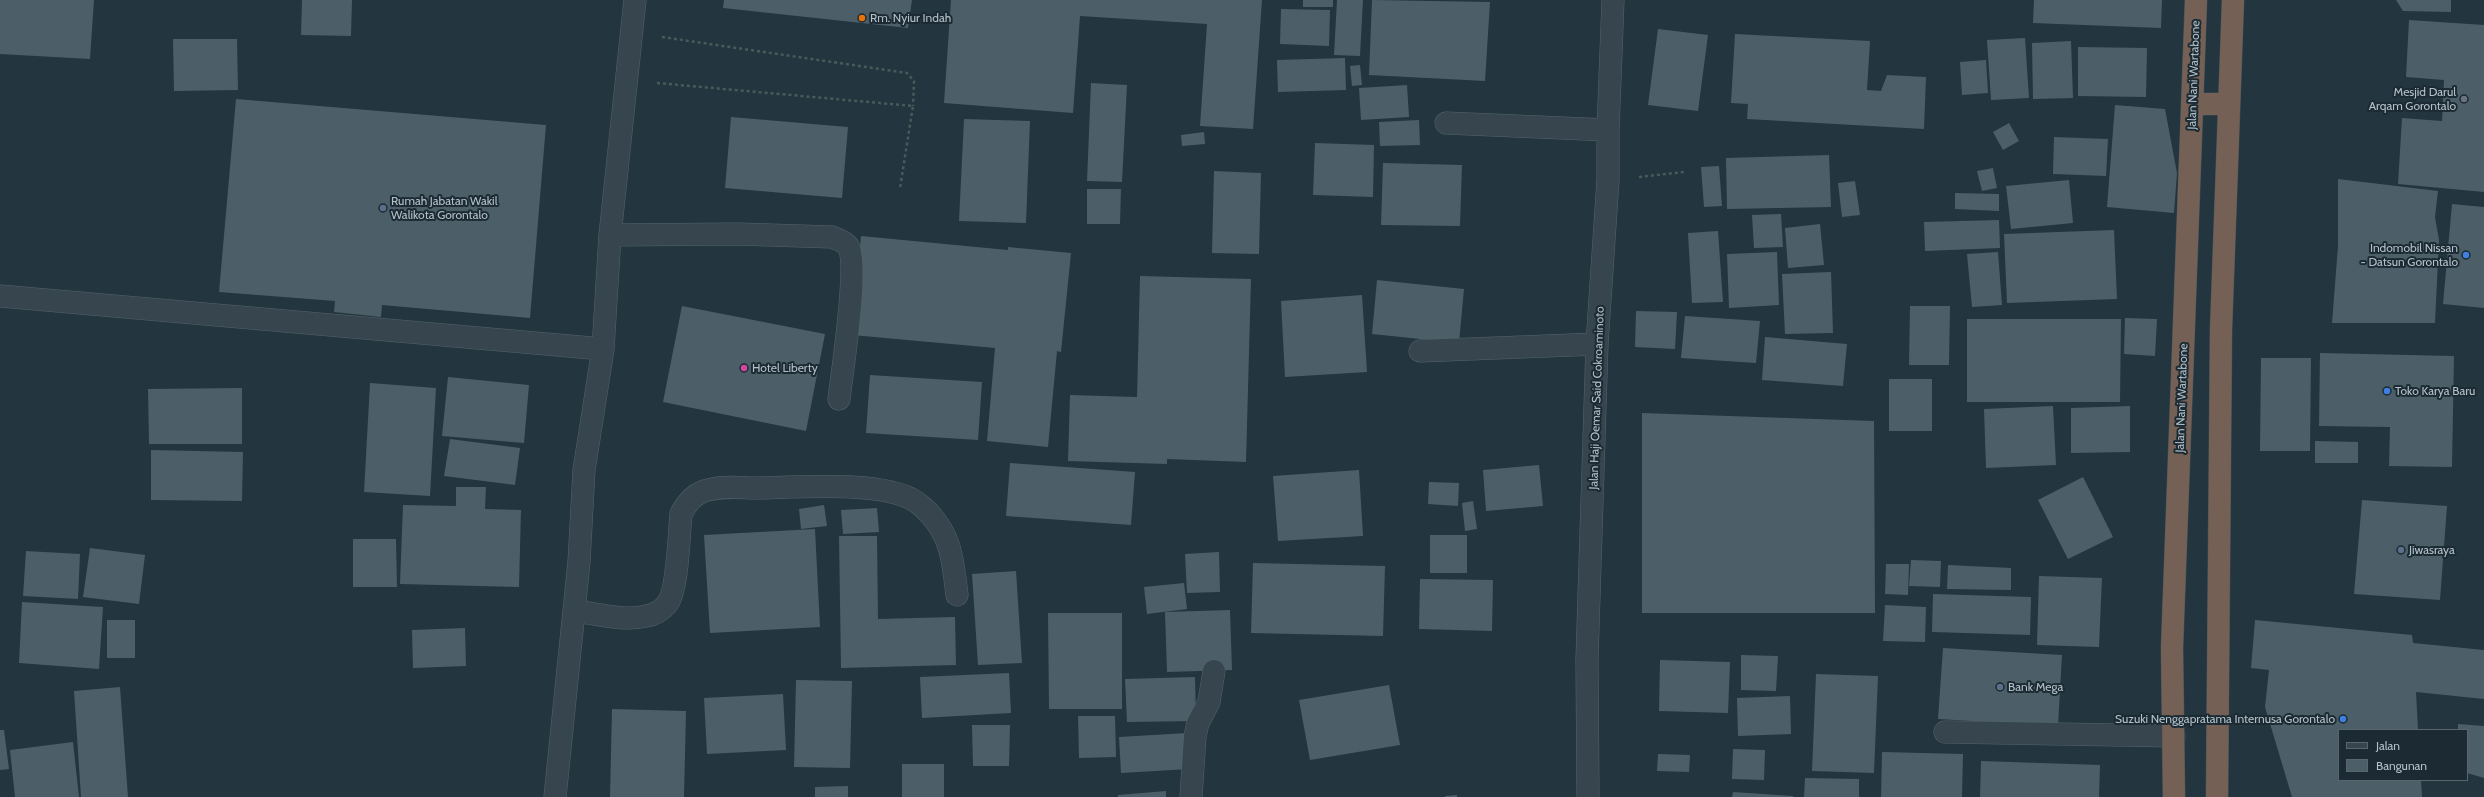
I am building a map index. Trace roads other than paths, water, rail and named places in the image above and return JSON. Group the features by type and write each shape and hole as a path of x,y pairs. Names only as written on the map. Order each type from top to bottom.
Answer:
{"highway":[{"name":"Jalan Nani Wartabone","path":"2174,797 2172,648 2196,0"},
{"path":"2217,797 2221,330 2233,0"},
{"path":"2192,104 2229,104"}],"street":[{"path":"555,797 579,562 584,470 603,349 610,234 635,0"},
{"name":"Jalan Haji Oemar Said Cokroaminoto","path":"1588,797 1587,660 1597,344 1608,180 1608,130 1613,0"},
{"path":"1446,123 1608,130"},
{"path":"610,234 738,234 832,237 842,241 848,246 852,259 851,284 839,399"},
{"path":"0,296 603,349"},
{"path":"1420,351 1597,344"},
{"path":"574,611 626,617 646,616 658,612 668,603 674,587 681,514 686,504 694,497 716,488 810,487 873,489 908,497 929,512 947,538 953,559 957,594"},
{"path":"1191,797 1195,736 1198,723 1208,702 1214,671"},
{"path":"1945,732 2174,736"}],"place":[{"name":"Rm. Nyiur Indah","path":"862,18"},
{"name":"Mesjid Darul Arqam Gorontalo","path":"2464,99"},
{"name":"Rumah Jabatan Wakil Walikota Gorontalo","path":"383,208"},
{"name":"Indomobil Nissan - Datsun Gorontalo","path":"2466,255"},
{"name":"Hotel Liberty","path":"744,368"},
{"name":"Toko Karya Baru","path":"2387,391"},
{"name":"Jiwasraya","path":"2401,550"},
{"name":"Bank Mega","path":"2000,687"},
{"name":"Suzuki Nenggapratama Internusa Gorontalo","path":"2343,719"}]}
